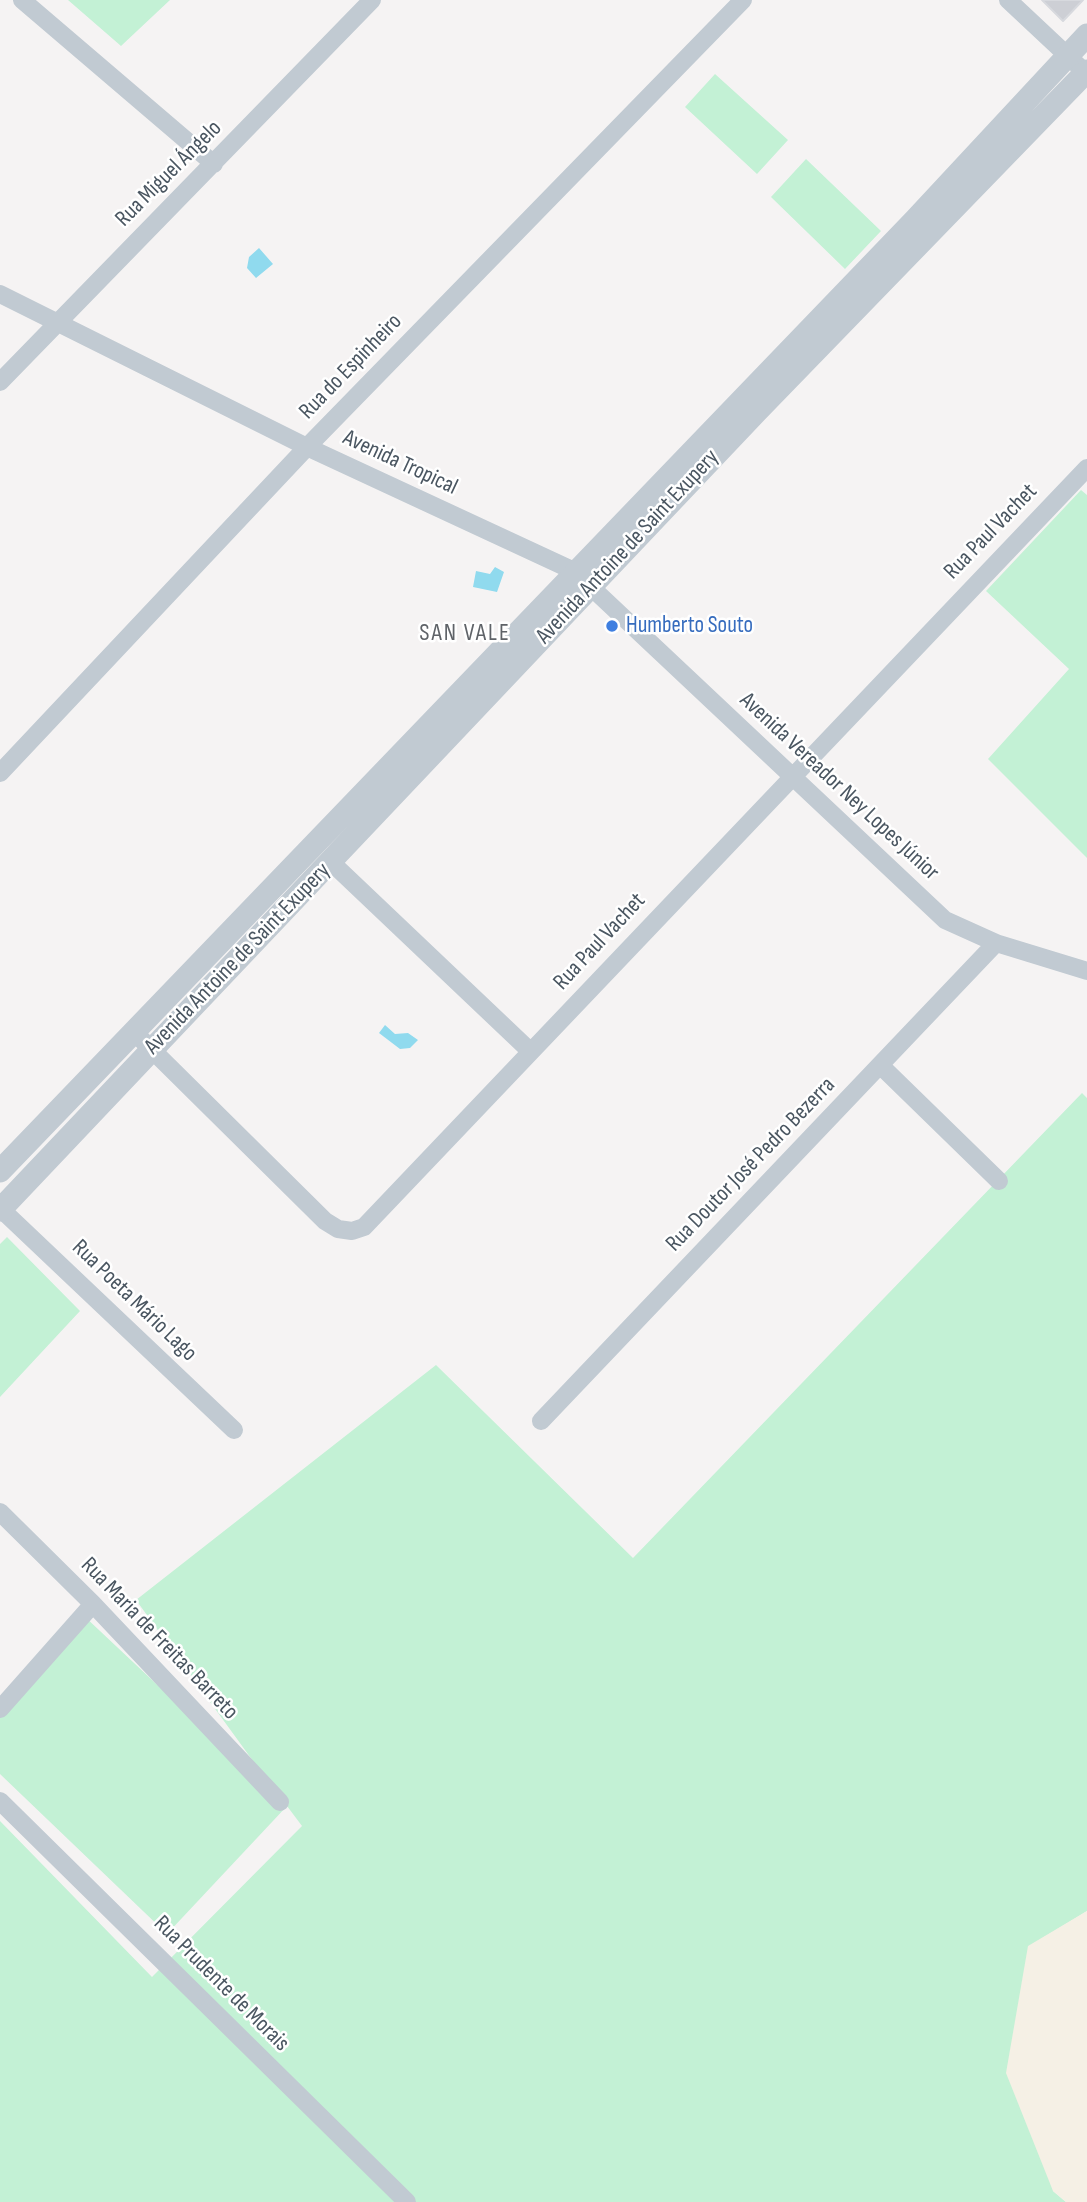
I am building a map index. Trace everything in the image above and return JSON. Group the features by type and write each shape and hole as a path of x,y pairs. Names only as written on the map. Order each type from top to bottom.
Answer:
{"street":[{"path":"22,0 214,164"},
{"name":"Rua Miguel Ángelo","path":"0,382 57,320 214,164 372,0"},
{"name":"Rua do Espinheiro","path":"0,773 307,447 743,0"},
{"path":"1008,0 1087,73"},
{"name":"Avenida Antoine de Saint Exupery","path":"855,295 1087,35"},
{"name":"Avenida Antoine de Saint Exupery","path":"0,1171 582,578 855,295 1087,73"},
{"name":"Avenida Tropical","path":"0,293 307,447 582,578"},
{"name":"Rua Paul Vachet","path":"134,1032 325,1221 338,1229 352,1231 364,1227 1087,468"},
{"name":"Avenida Antoine de Saint Exupery","path":"0,1209 331,862 582,578"},
{"name":"Avenida Vereador Ney Lopes Júnior","path":"582,578 946,920 996,943 1087,971"},
{"path":"331,862 530,1051"},
{"name":"Rua Doutor José Pedro Bezerra","path":"541,1421 996,943"},
{"path":"880,1065 999,1181"},
{"name":"Rua Poeta Mário Lago","path":"0,1209 234,1430"},
{"name":"Rua Maria de Freitas Barreto","path":"0,1512 93,1604 280,1802"},
{"path":"0,1709 93,1604"},
{"name":"Rua Prudente de Morais","path":"0,1801 407,2202"}],"green space":[{"path":"68,0 170,0 121,46"},
{"path":"715,74 788,140 757,174 685,107"},
{"path":"806,159 881,231 845,269 771,197"},
{"path":"1081,490 1087,495 1087,858 988,759 1069,669 986,591"},
{"path":"1082,1093 1087,1098 1087,1911 1028,1947 1053,2191 1066,2202 0,2202 0,1821 152,1977 302,1826 287,1806 167,1934 0,1774 0,1706 83,1615 285,1805 136,1600 436,1365 633,1558"},
{"path":"7,1237 80,1311 0,1397 0,1244"}],"sand":[{"path":"1087,1911 1087,2202 1066,2202 1053,2191 1006,2073 1028,1946"}],"water":[{"path":"259,248 273,264 256,278 247,268 249,257"},
{"path":"495,567 504,572 497,592 473,587 476,571 490,574"},
{"path":"385,1025 395,1034 408,1033 418,1040 410,1048 400,1049 379,1033"}],"building":[{"path":"1042,0 1083,0 1063,21"}],"place":[{"name":"Humberto Souto","path":"612,626"}],"district":[{"name":"SAN VALE","path":"465,634"}]}
